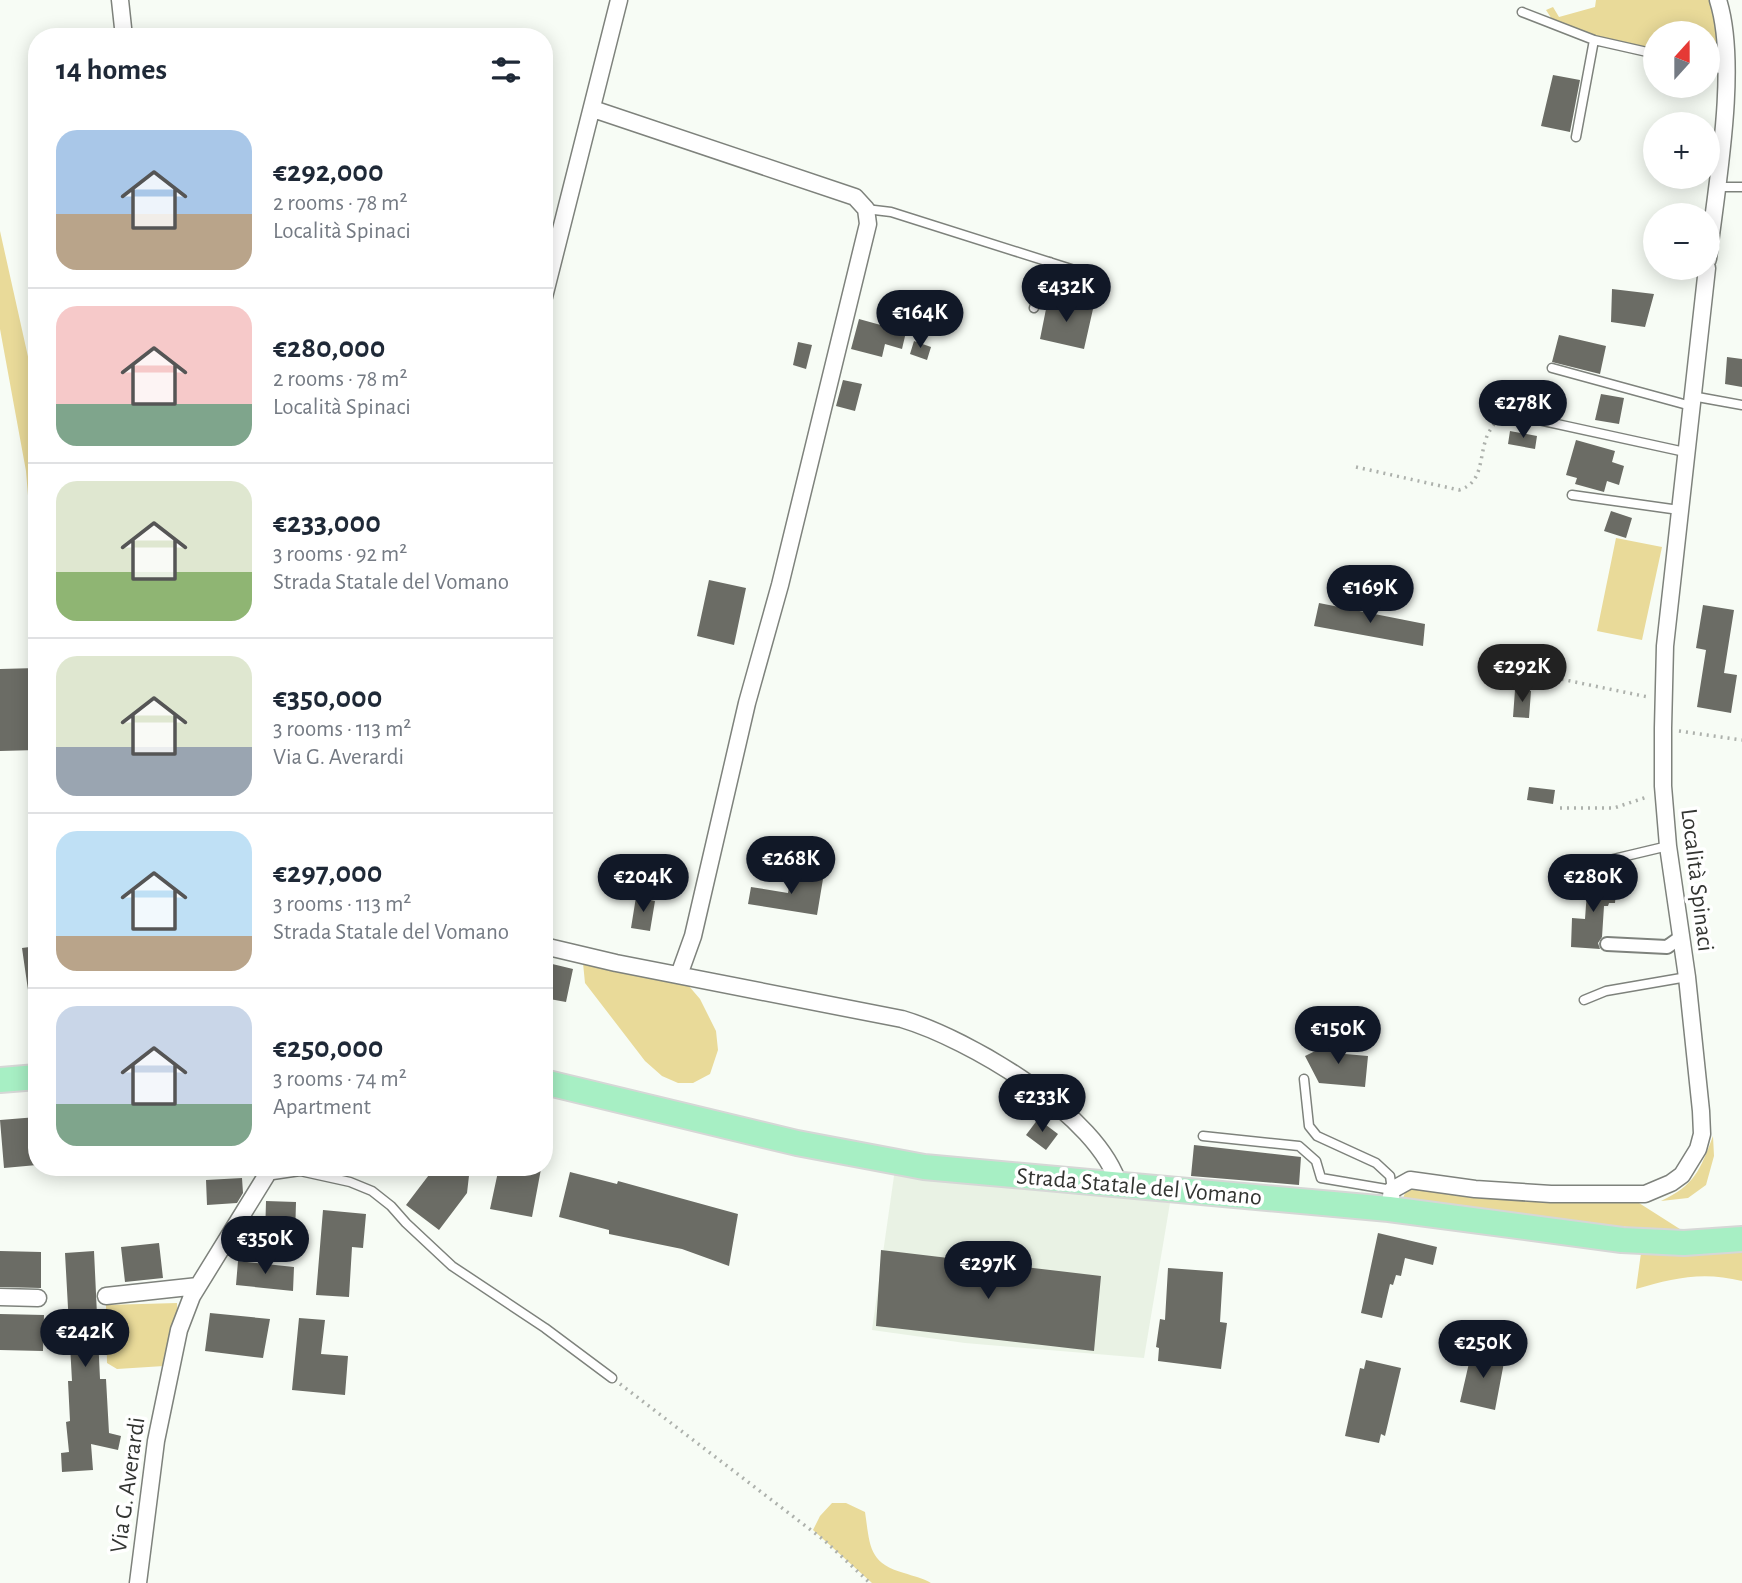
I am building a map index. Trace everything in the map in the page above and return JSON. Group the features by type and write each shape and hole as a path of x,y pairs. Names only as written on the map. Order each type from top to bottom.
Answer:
{"main road":[{"path":"0,1080 28,1078"},
{"name":"Strada Statale del Vomano","path":"553,1084 866,1158 957,1171 1119,1186 1390,1199 1622,1240 1684,1243 1742,1239"}],"street":[{"path":"120,0 123,28"},
{"path":"553,262 619,0"},
{"path":"1718,0 1726,38 1726,89 1720,148"},
{"path":"593,109 855,197 866,209 868,223 780,585 747,704 693,936 679,975"},
{"name":"Località Spinaci","path":"1390,1199 1410,1180 1475,1189 1645,1194 1671,1184 1693,1161 1702,1134 1687,977 1662,786 1665,646 1706,280"},
{"path":"1607,944 1667,947 1681,937"},
{"path":"553,948 902,1019 939,1033 1018,1078 1058,1106 1097,1146 1119,1186"},
{"name":"Via G. Averardi","path":"138,1583 164,1393 179,1329 198,1286 262,1176"},
{"path":"106,1296 198,1286"},
{"path":"0,1297 38,1298"}],"lane":[{"path":"1522,12 1594,40 1643,51"},
{"path":"1576,137 1594,40"},
{"path":"1720,69 1725,70"},
{"path":"1720,187 1742,187"},
{"path":"866,209 891,212 1087,274"},
{"path":"1034,308 1050,262"},
{"path":"1552,368 1691,401 1742,405"},
{"path":"1525,417 1685,452"},
{"path":"1573,495 1678,510"},
{"path":"1599,870 1605,861 1668,846"},
{"path":"1584,999 1606,991 1687,977"},
{"path":"1203,1136 1299,1146 1316,1161 1321,1178 1390,1199 1391,1175 1376,1163 1317,1136 1309,1126 1304,1079"},
{"path":"323,1176 350,1182 372,1191 452,1266 545,1328 611,1378"}],"path":[{"path":"1356,467 1459,490 1467,487 1477,477 1487,437 1497,420 1513,415 1525,417"},
{"path":"1541,675 1664,699"},
{"path":"1663,728 1742,740"},
{"path":"1560,808 1614,808 1650,796 1662,786"},
{"path":"611,1378 805,1525 870,1583"}],"shaded area":[{"path":"1596,0 1711,0 1717,21 1643,21 1643,49 1597,39 1555,24 1546,10 1553,7 1559,17 1595,7"},
{"path":"0,231 28,357 28,495 26,471 0,329"},
{"path":"1616,538 1662,547 1642,640 1597,631"},
{"path":"583,963 688,985 700,999 716,1031 718,1050 710,1074 693,1083 678,1083 662,1076 645,1061 585,983"},
{"path":"1713,1136 1714,1156 1706,1185 1688,1198 1661,1201 1682,1189 1695,1175"},
{"path":"895,1169 1170,1203 1144,1358 965,1343 872,1330"},
{"path":"1416,1186 1577,1201 1639,1203 1683,1231 1615,1226 1403,1198 1407,1188"},
{"path":"1742,1249 1742,1281 1701,1276 1636,1289 1641,1253"},
{"path":"177,1303 178,1319 164,1366 117,1369 107,1363 106,1305"},
{"path":"832,1503 846,1503 865,1512 870,1543 883,1564 931,1583 872,1583 813,1530 820,1516"}],"building":[{"path":"1553,75 1580,80 1570,132 1541,126"},
{"path":"1612,289 1654,294 1645,327 1611,322"},
{"path":"1048,299 1093,309 1084,349 1040,339"},
{"path":"859,319 906,332 902,349 885,344 882,357 851,349"},
{"path":"1559,335 1606,346 1600,374 1552,362"},
{"path":"914,341 931,347 927,360 910,354"},
{"path":"798,342 812,345 806,369 793,365"},
{"path":"1727,357 1742,359 1742,387 1725,384"},
{"path":"843,380 862,384 855,411 836,406"},
{"path":"1601,394 1624,398 1619,424 1595,420"},
{"path":"1510,431 1537,436 1535,449 1508,444"},
{"path":"1576,440 1615,451 1612,462 1624,466 1619,485 1607,481 1604,492 1575,484 1577,478 1566,475"},
{"path":"1611,511 1632,518 1626,538 1604,531"},
{"path":"709,580 746,588 734,645 697,636"},
{"path":"1319,603 1425,624 1423,646 1314,626"},
{"path":"1703,605 1734,610 1724,673 1737,675 1731,713 1697,707 1706,650 1696,648"},
{"path":"28,668 28,750 0,751 0,669"},
{"path":"1515,690 1531,691 1529,718 1513,717"},
{"path":"1529,787 1555,790 1553,804 1527,800"},
{"path":"791,874 823,879 817,915 748,904 751,887 788,893"},
{"path":"1588,878 1617,880 1615,903 1604,906 1602,937 1598,943 1600,949 1571,947 1572,918 1585,919"},
{"path":"636,897 655,901 650,931 631,928"},
{"path":"28,947 28,990 22,948"},
{"path":"553,964 573,969 566,1002 553,1000"},
{"path":"1338,1040 1345,1054 1368,1056 1365,1087 1319,1083 1305,1056"},
{"path":"28,1118 28,1166 4,1168 0,1120"},
{"path":"1038,1119 1058,1134 1046,1150 1026,1135"},
{"path":"1194,1145 1301,1157 1299,1185 1191,1176"},
{"path":"570,1172 617,1184 618,1181 738,1214 729,1266 682,1249 609,1234 609,1230 559,1217"},
{"path":"428,1176 469,1176 467,1193 439,1230 406,1205"},
{"path":"497,1176 540,1176 532,1217 490,1209"},
{"path":"242,1178 243,1193 237,1203 207,1205 206,1180"},
{"path":"266,1201 296,1202 295,1238 265,1237"},
{"path":"323,1210 366,1214 363,1248 352,1247 349,1297 316,1295"},
{"path":"1378,1233 1437,1247 1433,1265 1405,1258 1401,1276 1396,1275 1393,1285 1390,1284 1382,1318 1361,1313"},
{"path":"159,1243 163,1278 125,1282 121,1247"},
{"path":"881,1250 1101,1276 1094,1351 876,1326"},
{"path":"0,1251 41,1252 41,1288 0,1287"},
{"path":"94,1251 100,1379 106,1379 109,1433 121,1436 118,1450 91,1444 93,1470 62,1472 61,1453 69,1452 66,1422 70,1421 68,1381 72,1381 65,1253"},
{"path":"238,1261 294,1267 293,1291 236,1285"},
{"path":"1168,1268 1223,1272 1220,1322 1227,1323 1221,1369 1158,1361 1159,1348 1156,1347 1160,1319 1165,1320"},
{"path":"210,1313 270,1319 263,1358 205,1351"},
{"path":"0,1314 44,1315 43,1351 0,1350"},
{"path":"299,1318 325,1320 321,1354 348,1356 345,1395 292,1390"},
{"path":"1472,1350 1505,1357 1495,1410 1460,1402"},
{"path":"1366,1360 1401,1368 1385,1436 1381,1434 1379,1443 1345,1436 1360,1368 1364,1369"}]}
